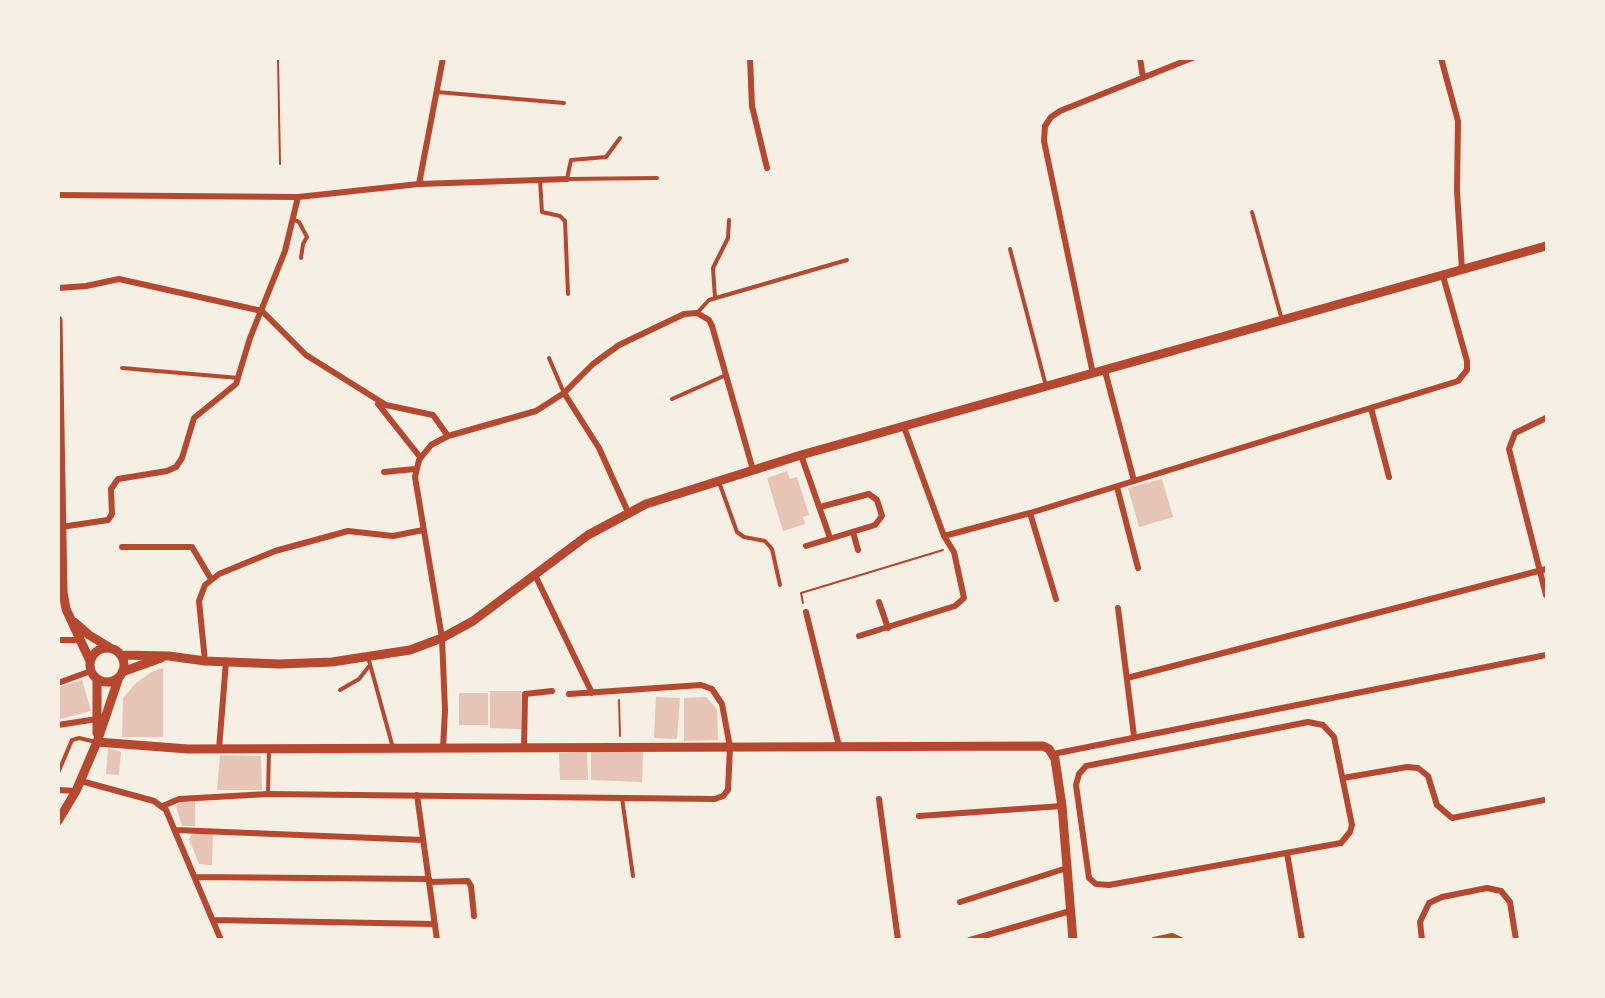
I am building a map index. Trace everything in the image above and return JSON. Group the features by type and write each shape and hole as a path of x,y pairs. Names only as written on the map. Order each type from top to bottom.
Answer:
{"street":[{"path":"419,184 443,58"},
{"path":"750,58 752,106 767,168"},
{"path":"1140,58 1143,78"},
{"path":"1093,374 1044,131 1048,121 1055,114 1192,58"},
{"path":"1441,58 1458,121 1457,190 1462,270"},
{"path":"58,195 298,197 419,184 567,179"},
{"path":"61,527 108,520 112,514 111,489 118,479 167,471 176,467 184,454 191,424 202,409 231,391 239,378 248,344 285,251 298,197"},
{"path":"70,617 84,631 121,655 169,656 226,662 369,661 410,650 442,638 473,621 588,535 628,512 719,480 801,455 1546,246"},
{"path":"944,536 1117,487 1458,381 1465,375 1467,361 1443,276"},
{"path":"58,288 92,285 119,279 262,311 300,350 371,397 393,408 433,415 448,436"},
{"path":"443,749 442,638 415,469 420,457 431,445 448,436 523,416 548,404 564,393 593,364 619,345 684,314 697,313 704,315 712,326 753,470"},
{"path":"58,321 63,592 70,617 92,670 97,742"},
{"path":"1105,371 1134,481"},
{"path":"564,393 599,448 628,512"},
{"path":"371,397 388,414 420,457"},
{"path":"1371,408 1389,477"},
{"path":"1546,418 1515,432 1510,440 1512,458 1544,570 1546,594"},
{"path":"859,636 955,606 962,602 965,589 952,547 944,536 904,427"},
{"path":"801,455 830,538"},
{"path":"384,472 415,469"},
{"path":"1117,487 1138,568"},
{"path":"806,546 875,525 881,519 877,500 872,495 866,494 820,507"},
{"path":"1030,513 1056,599"},
{"path":"205,661 199,601 201,592 211,579 219,574 275,551 348,531 393,536 423,530"},
{"path":"853,532 858,550"},
{"path":"122,547 192,547 211,579"},
{"path":"1127,678 1544,570"},
{"path":"535,575 592,693"},
{"path":"879,602 888,627"},
{"path":"1118,608 1134,736"},
{"path":"806,612 839,746"},
{"path":"58,640 80,640"},
{"path":"58,683 92,670 100,649 111,648"},
{"path":"58,821 81,781 97,742 120,674 121,655"},
{"path":"1053,754 1546,655"},
{"path":"92,670 106,682 120,674 169,656"},
{"path":"219,749 226,662"},
{"path":"163,806 179,799 268,794 715,799 723,796 730,786 730,747 722,704 712,689 701,686 569,694"},
{"path":"524,749 525,694 552,692"},
{"path":"58,725 97,719"},
{"path":"1308,722 1323,725 1334,737 1352,825 1347,839 1334,846 1287,853 1100,885 1089,878 1086,869 1076,785 1079,774 1091,763 1308,722"},
{"path":"97,742 219,749 1037,745 1049,749 1053,754 1062,806 1072,939"},
{"path":"1343,778 1407,767 1418,768 1428,776 1437,806 1452,818 1544,800"},
{"path":"81,781 149,799 163,806 176,830 221,939"},
{"path":"58,790 76,791"},
{"path":"417,795 437,939"},
{"path":"879,799 898,939"},
{"path":"58,802 69,804"},
{"path":"919,816 1062,806"},
{"path":"176,830 423,840"},
{"path":"1287,853 1302,939"},
{"path":"960,902 1067,868"},
{"path":"195,877 468,880 471,886 474,916"},
{"path":"1422,939 1420,922 1429,903 1442,897 1487,888 1501,891 1510,902 1516,939"},
{"path":"970,939 1070,911"},
{"path":"213,920 434,924"},
{"path":"1155,939 1172,936 1181,939"}],"lane":[{"path":"436,92 564,103"},
{"path":"620,138 606,158 571,160 567,179 657,178"},
{"path":"540,180 542,212 560,216 565,221 568,294"},
{"path":"1252,212 1282,321"},
{"path":"293,219 299,222 307,237 303,244 301,258"},
{"path":"716,298 713,268 728,238 729,220"},
{"path":"1010,249 1046,387"},
{"path":"697,313 705,302 716,298 847,260"},
{"path":"549,358 564,393"},
{"path":"122,368 239,378"},
{"path":"672,399 726,375"},
{"path":"719,480 737,532 744,537 762,540 772,549 780,585"},
{"path":"340,690 359,679 369,661"},
{"path":"369,661 393,749"},
{"path":"58,773 72,740 79,738 97,742"},
{"path":"268,794 269,748"},
{"path":"622,798 633,876"}],"path":[{"path":"278,58 280,164"},
{"path":"806,612 801,593 952,547"},
{"path":"619,691 620,748"}],"building":[{"path":"787,471 790,479 797,477 809,515 803,517 805,524 783,531 767,478"},
{"path":"1162,479 1173,517 1139,527 1128,488"},
{"path":"163,668 163,737 122,737 123,698 136,683 153,671"},
{"path":"82,680 91,711 60,719 58,687"},
{"path":"490,691 521,691 521,729 490,728"},
{"path":"459,693 488,693 488,725 459,725"},
{"path":"656,697 680,698 677,739 654,738"},
{"path":"706,697 717,709 718,740 684,741 684,698"},
{"path":"108,748 121,752 119,775 106,774"},
{"path":"591,751 643,752 642,782 591,780"},
{"path":"587,752 588,780 560,780 559,753"},
{"path":"220,755 261,756 262,790 217,790"},
{"path":"195,799 195,826 182,826 176,806 179,801"},
{"path":"194,832 213,833 212,865 199,864 189,839"}]}
